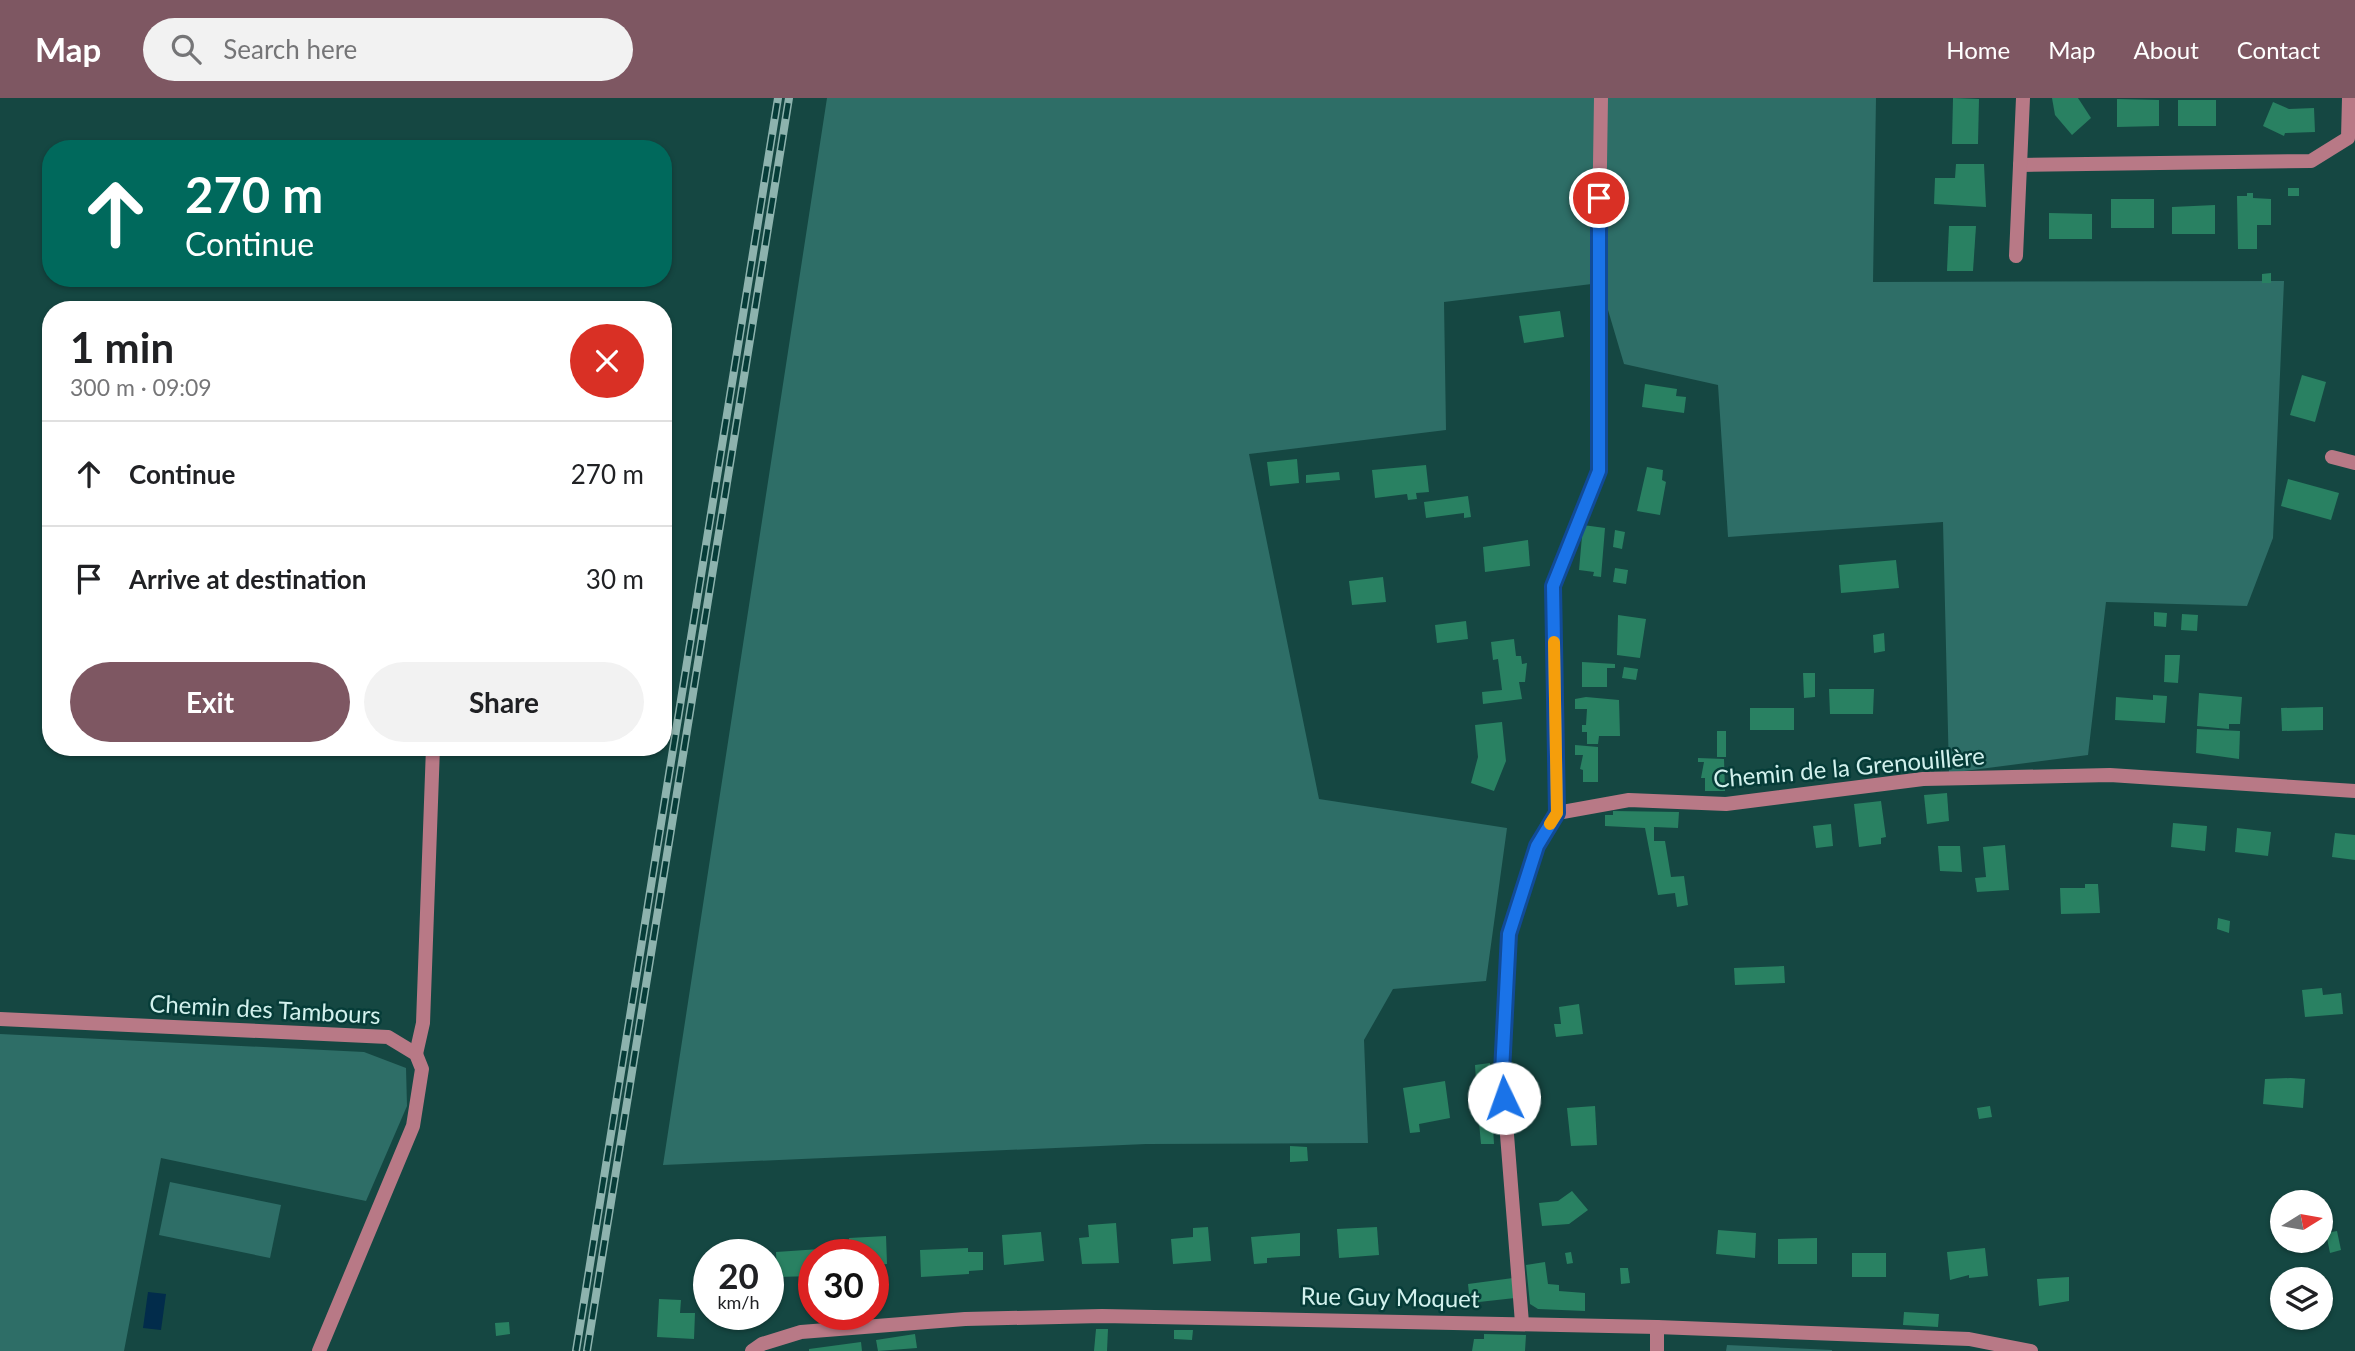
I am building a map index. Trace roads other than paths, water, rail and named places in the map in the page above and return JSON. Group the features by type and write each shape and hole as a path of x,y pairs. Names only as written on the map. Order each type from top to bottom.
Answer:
{"street":[{"path":"1598,297 1601,98"},
{"path":"2016,257 2023,98"},
{"path":"2020,165 2311,161 2348,138 2348,98"},
{"path":"2332,457 2355,463"},
{"path":"319,1351 413,1126 422,1069 416,1054 423,1023 433,756"},
{"name":"Chemin de la Grenouillère","path":"1557,813 1629,800 1726,804 1923,779 2110,775 2355,791"},
{"path":"1522,1323 1502,1072 1509,934 1537,846 1557,813"},
{"name":"Chemin des Tambours","path":"0,1019 388,1037 416,1054"},
{"name":"Rue Guy Moquet","path":"752,1351 762,1344 801,1332 965,1319 1102,1317 1657,1327 1969,1339 2031,1351"},
{"path":"1657,1327 1657,1351"}],"lane":[{"path":"1557,813 1553,586 1599,471 1598,297"}],"water":[{"path":"148,1292 166,1294 161,1330 143,1328"}],"railway":[{"path":"672,756 778,98"},
{"path":"587,1351 789,98"},
{"path":"576,1351 672,756"}]}
